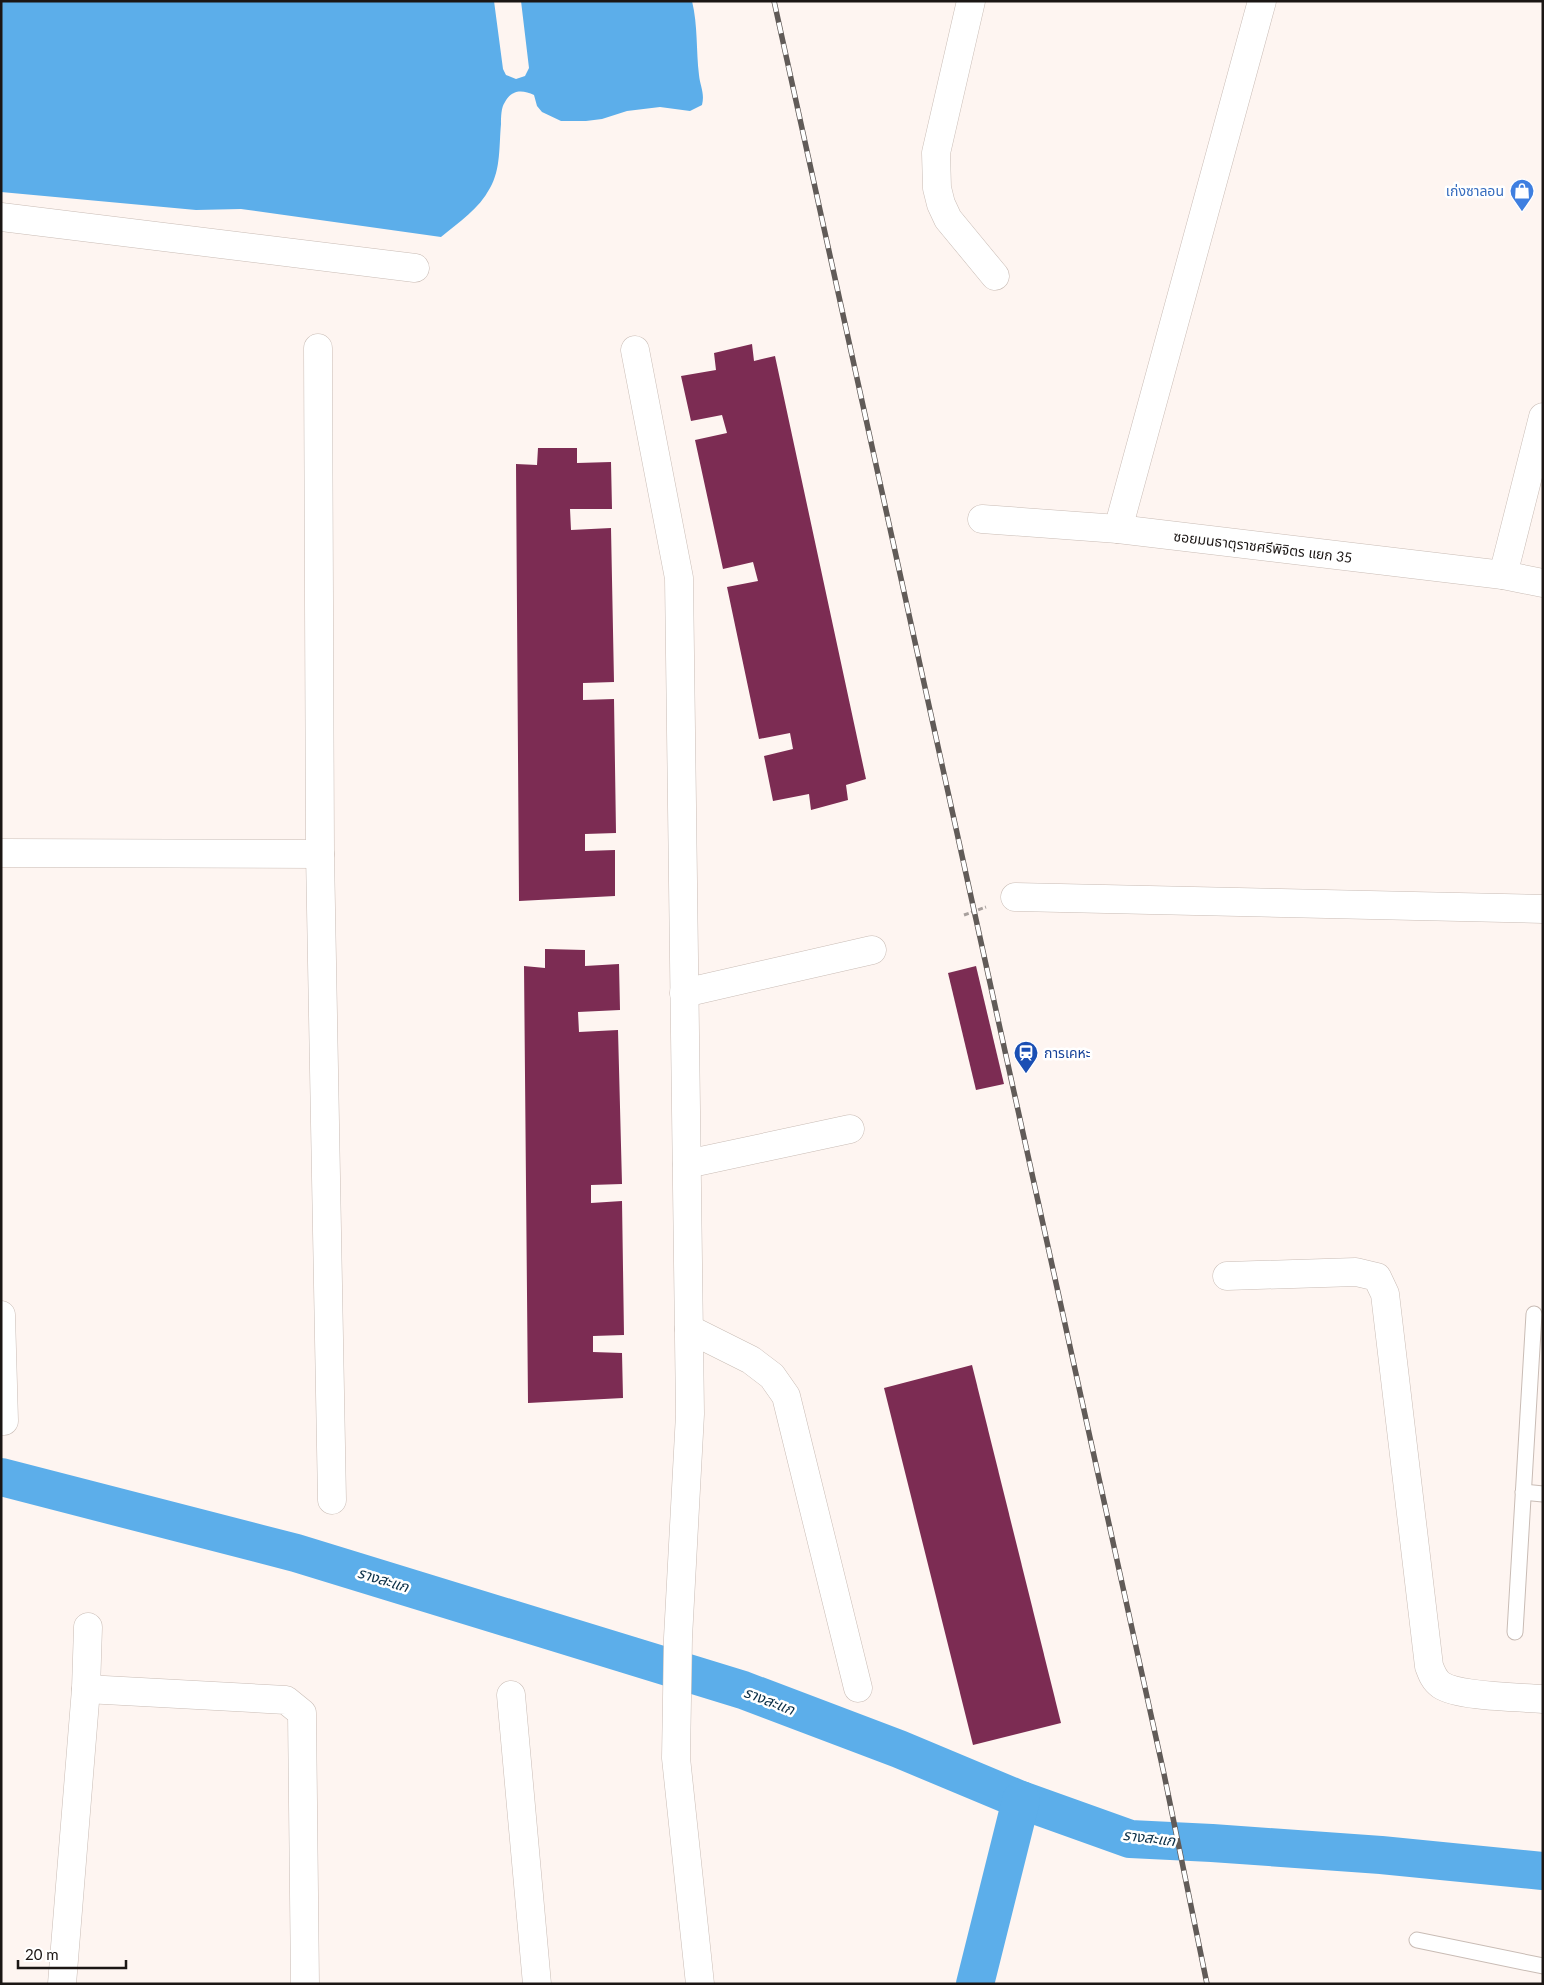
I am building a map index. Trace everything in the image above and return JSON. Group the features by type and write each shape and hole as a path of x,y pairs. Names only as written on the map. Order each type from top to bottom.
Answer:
{"street":[{"path":"971,1 936,153 937,188 948,220 995,276"},
{"path":"1118,530 1262,1"},
{"path":"1,217 415,268"},
{"path":"318,348 320,854 332,1500"},
{"path":"635,350 679,578 690,1414 678,1638 676,1758 700,1984"},
{"path":"1503,576 1543,417"},
{"name":"ซอยมนธาตุราชศรีพิจิตร แยก 35","path":"982,519 1118,530 1503,576 1543,583"},
{"path":"1,852 320,854"},
{"path":"1014,897 1543,909"},
{"path":"684,993 872,950"},
{"path":"687,1164 850,1129"},
{"path":"1227,1276 1356,1272 1377,1277 1385,1294 1429,1666 1433,1678 1442,1686 1460,1692 1543,1699"},
{"path":"1,1315 4,1421"},
{"path":"689,1329 751,1360 772,1376 786,1396 858,1688"},
{"path":"62,1984 86,1689 88,1628"},
{"path":"86,1689 286,1700 302,1713 305,1984"},
{"path":"511,1695 537,1984"}],"lane":[{"path":"1515,1632 1534,1314"},
{"path":"1523,1492 1543,1494"},
{"path":"1416,1940 1543,1966"}],"water":[{"path":"1,1 494,1 503,69 506,75 516,79 525,76 529,68 521,1 692,1 703,101 702,105 690,111 660,107 627,111 602,119 561,121 542,112 537,106 534,95 526,92 514,93 508,98 503,107 498,165 494,181 474,209 441,237 241,209 196,210 1,192"}],"building":[{"path":"752,344 754,361 775,356 866,779 846,785 848,800 811,810 809,794 773,801 764,756 793,749 790,733 759,739 727,587 758,581 753,562 723,569 695,440 727,433 722,415 691,421 681,376 716,370 714,353"},
{"path":"538,448 577,448 577,463 611,462 612,509 570,509 571,530 611,528 614,682 583,683 583,700 614,699 616,833 585,834 585,851 615,850 615,896 519,901 516,464 537,465"},
{"path":"545,949 585,950 585,966 619,964 620,1010 578,1012 579,1032 618,1030 622,1184 591,1185 591,1203 622,1201 624,1335 593,1336 593,1352 622,1353 623,1398 528,1403 524,966 545,968"},
{"path":"976,966 1004,1084 976,1090 948,973"},
{"path":"972,1365 1061,1723 973,1745 884,1388"}],"waterway":[{"name":"รางสะแก","path":"1,1477 296,1553 743,1690 899,1749 1021,1800 1130,1839 1381,1855 1543,1871"},
{"path":"975,1984 1021,1800"}],"railway":[{"path":"774,1 1164,1774 1207,1984"}],"place":[{"name":"เก่งซาลอน","path":"1522,212"},
{"name":"การเคหะ","path":"1026,1074"}]}
